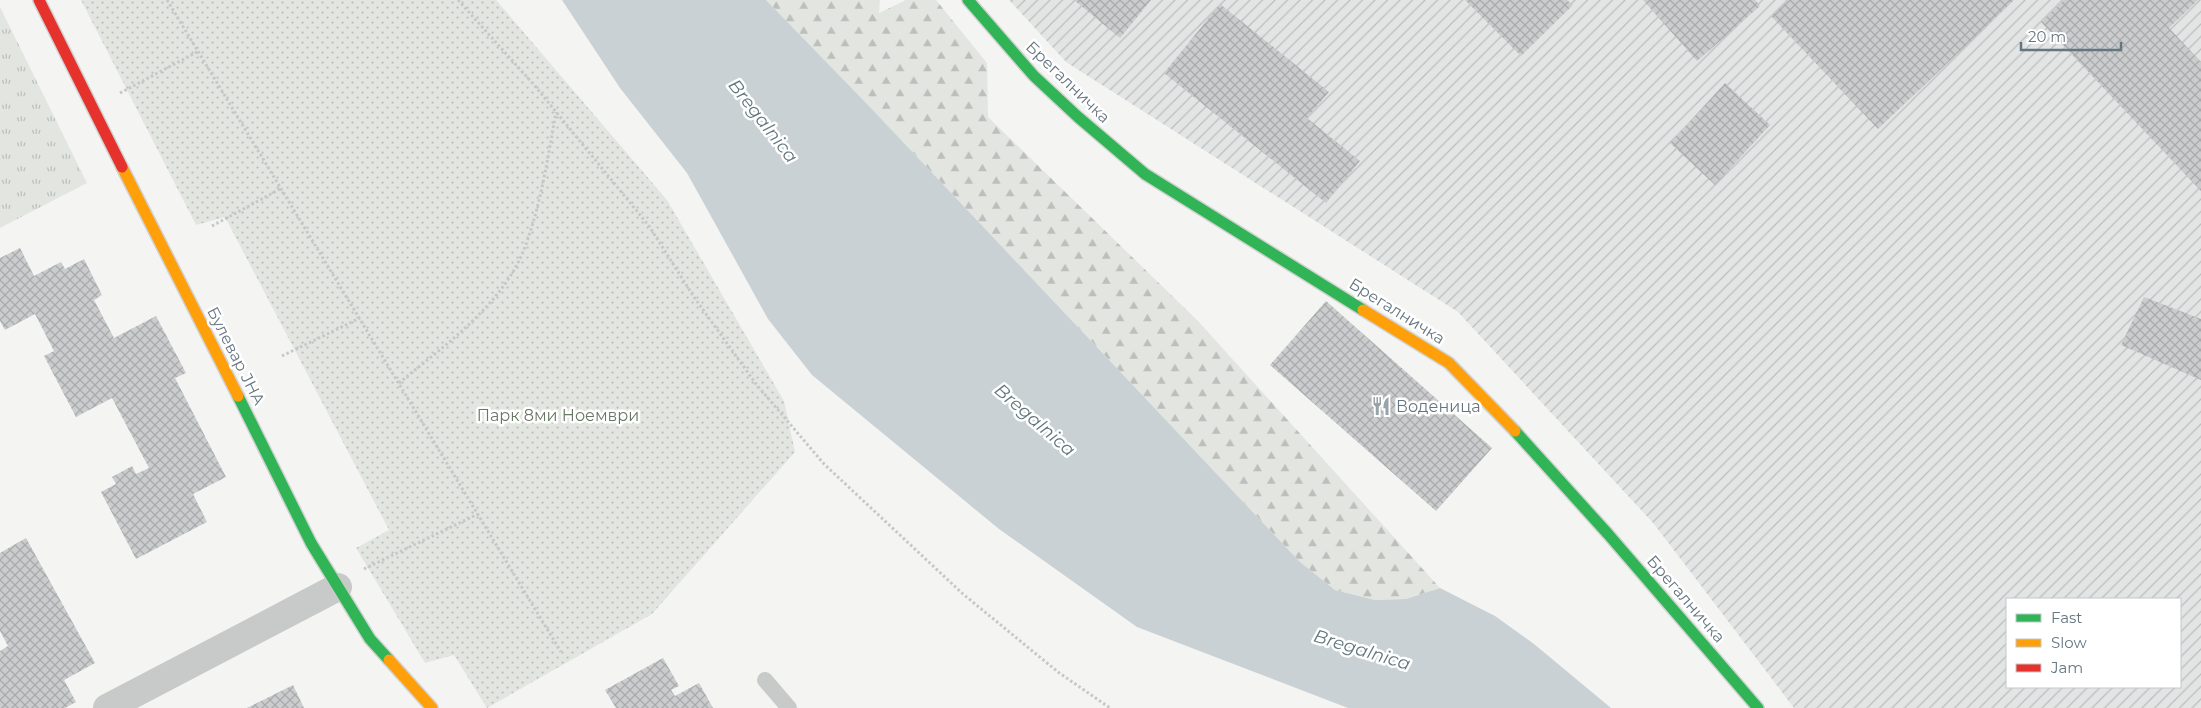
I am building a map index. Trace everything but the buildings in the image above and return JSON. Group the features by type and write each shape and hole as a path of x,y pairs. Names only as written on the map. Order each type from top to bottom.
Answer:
{"street":[{"name":"Булевар ЈНА","path":"39,0 311,544 347,580 370,639 432,708"},
{"name":"Брегалничка","path":"968,0 1034,76 1078,117 1145,174 1449,363 1514,430 1602,527 1758,708"},
{"path":"122,705 347,580"}],"lane":[{"path":"765,680 789,708"}],"path":[{"path":"167,0 561,652"},
{"path":"458,0 556,112 649,226 694,297 756,384 824,464 963,594 1058,672 1110,708"},
{"path":"116,95 199,51"},
{"path":"399,383 448,343 484,309 509,276 524,248 539,202 556,112"},
{"path":"212,226 282,188"},
{"path":"282,356 360,318"},
{"path":"347,580 478,514"}],"shaded area":[{"path":"1009,0 2201,0 2201,708 1794,708 1654,524 1458,312 1066,62"}],"green space":[{"name":"Парк 8ми Ноември","path":"81,0 496,0 667,200 784,401 795,452 652,614 487,708 454,655 425,663 356,548 389,530 225,217 196,225"},
{"path":"766,0 880,0 879,13 906,0 936,0 987,63 988,117 1198,321 1440,588 1406,599 1375,600 1335,590 1300,562 869,106"},
{"path":"0,7 87,183 0,228"}],"water":[{"name":"Bregalnica","path":"562,0 766,0 869,106 1300,562 1335,590 1375,600 1406,599 1440,588 1495,616 1534,644 1611,708 1348,708 1137,627 999,529 812,375 768,319 687,173 620,88"}],"traffic: fast":[{"path":"968,0 1034,76 1078,117 1145,174 1363,310"},
{"path":"238,396 311,543 370,639 389,660"},
{"path":"1515,431 1608,534 1758,708"}],"traffic: slow":[{"path":"122,167 238,396"},
{"path":"1363,310 1449,363 1515,431"},
{"path":"389,660 432,708"}],"traffic: jam":[{"path":"39,0 122,167"}],"place":[{"name":"Воденица","path":"1381,406"}]}
